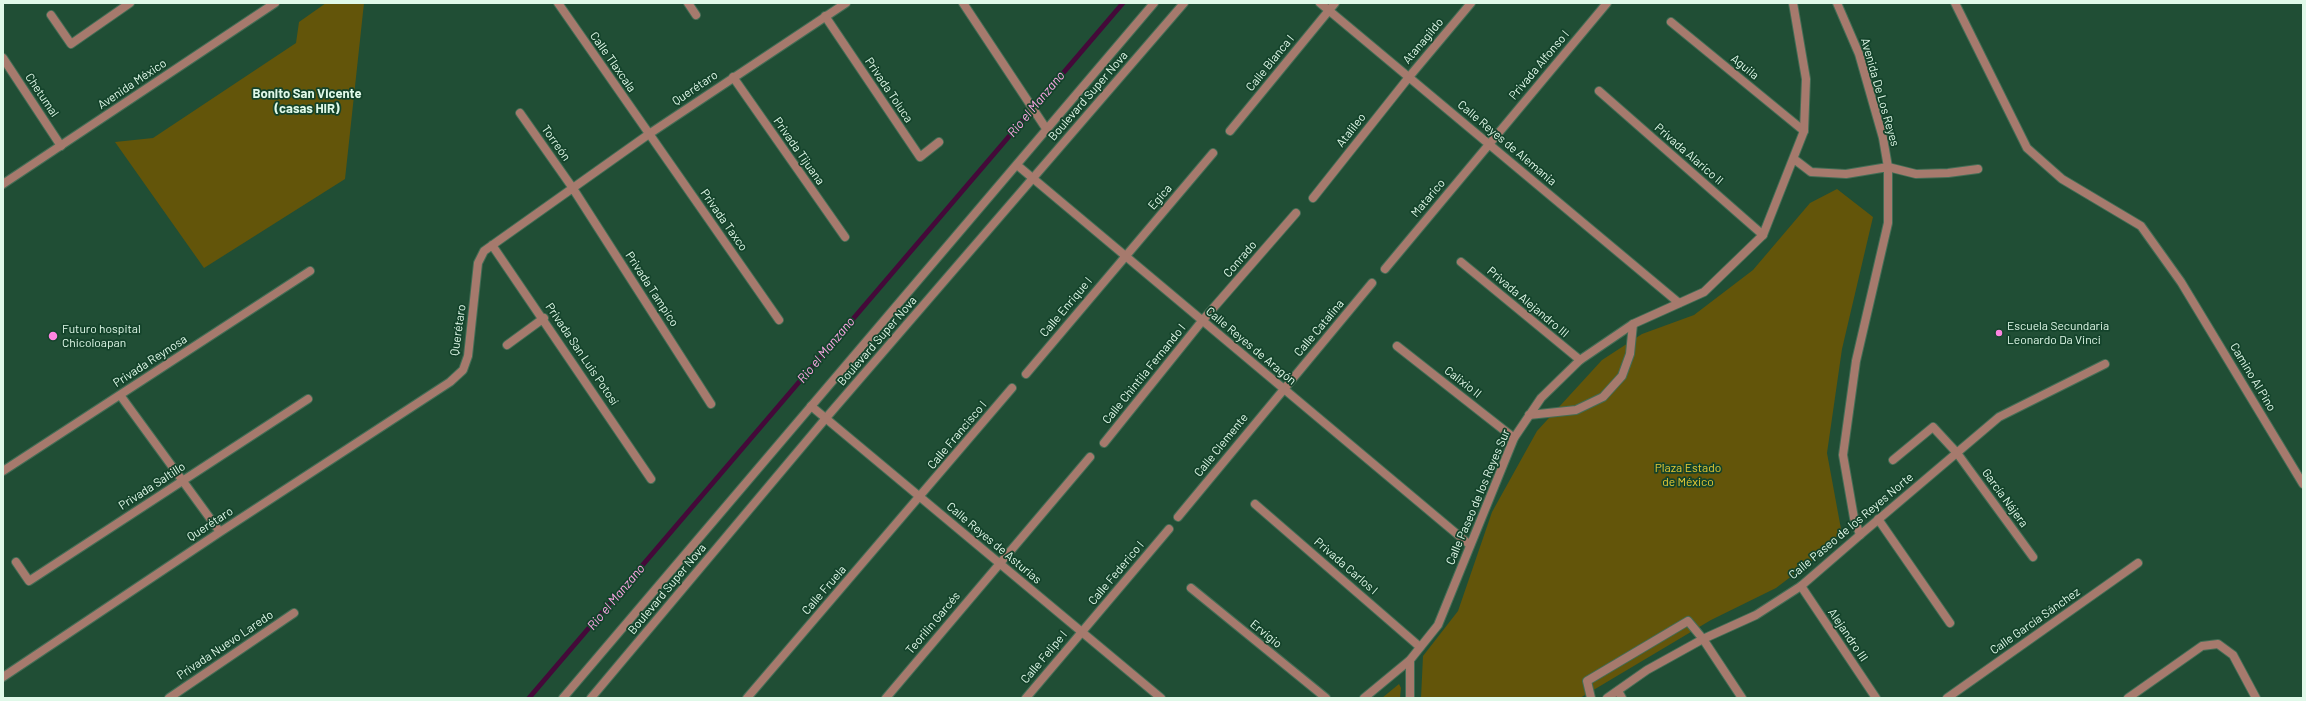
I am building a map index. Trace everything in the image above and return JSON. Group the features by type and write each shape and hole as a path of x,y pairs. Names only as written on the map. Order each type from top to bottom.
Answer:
{"street":[{"path":"51,15 71,44 130,3"},
{"name":"Avenida México","path":"3,184 61,146 263,6 275,3"},
{"name":"Calle Tlaxcala","path":"558,3 649,134"},
{"path":"688,3 696,15"},
{"name":"Querétaro","path":"3,677 220,532 450,382 463,370 468,356 478,263 484,251 572,187 649,134 846,3"},
{"path":"963,3 1047,130"},
{"name":"Boulevard Super Nova","path":"563,698 1154,3"},
{"name":"Boulevard Super Nova","path":"591,698 826,418 1184,3"},
{"name":"Calle Reyes de Alemania","path":"1320,3 1679,303"},
{"name":"Calle Blanca I","path":"1230,131 1335,3"},
{"name":"Atanagildo","path":"1409,77 1471,3"},
{"name":"Privada Alfonso I","path":"1489,143 1607,3"},
{"name":"Calle Paseo de los Reyes Sur","path":"1364,698 1410,660 1438,625 1478,523 1514,438 1541,398 1580,360 1633,324 1704,292 1763,235 1804,131 1806,79 1793,3"},
{"name":"Avenida De Los Reyes","path":"1836,3 1859,54 1883,138 1888,168 1888,223 1856,361 1843,455 1854,518 1860,535"},
{"name":"Camino Al Pino","path":"1954,3 2027,148 2062,179 2141,226 2182,282 2303,484"},
{"name":"Privada Toluca","path":"825,16 920,157 939,142"},
{"name":"Aguila","path":"1671,22 1804,131"},
{"name":"Chetumal","path":"3,58 61,146"},
{"name":"Privada Tijuana","path":"733,77 845,238"},
{"name":"Atalileo","path":"1313,198 1409,77"},
{"name":"Privada Alarico II","path":"1599,90 1763,235"},
{"name":"Torreón","path":"520,113 572,187"},
{"name":"Privada Taxco","path":"649,134 779,320"},
{"name":"Matarico","path":"1385,269 1489,143"},
{"name":"Egica","path":"1125,256 1214,153"},
{"path":"1794,159 1811,172 1846,174 1888,168 1916,174 1948,173 1978,169"},
{"name":"Calle Reyes de Aragón","path":"1017,165 1470,545"},
{"name":"Privada Tampico","path":"572,187 711,404"},
{"name":"Conrado","path":"1202,321 1296,213"},
{"name":"Privada San Luis Potosí","path":"492,244 544,318 651,479"},
{"name":"Calle Enrique I","path":"1026,374 1125,256"},
{"name":"Privada Alejandro III","path":"1461,262 1580,360"},
{"name":"Privada Reynosa","path":"3,471 310,272"},
{"name":"Calle Catalina","path":"1283,388 1372,283"},
{"path":"507,345 544,318"},
{"name":"Calle Chintila Fernando I","path":"1104,443 1202,321"},
{"path":"1529,416 1576,410 1603,397 1622,376 1630,354 1633,324"},
{"name":"Calixio II","path":"1397,346 1514,438"},
{"name":"Calle Paseo de los Reyes Norte","path":"1607,698 1620,694 1647,670 1703,639 1756,615 1801,586 1999,417 2105,364"},
{"name":"Calle Francisco I","path":"920,497 1012,388"},
{"name":"Calle Clemente","path":"1178,516 1283,388"},
{"path":"120,395 220,532"},
{"name":"Privada Saltillo","path":"16,562 29,581 308,399"},
{"name":"Calle Reyes de Asturias","path":"811,406 1161,698"},
{"name":"García Nájera","path":"1893,460 1933,427 1957,452 2033,557"},
{"path":"999,563 1090,457"},
{"name":"Calle Fruela","path":"747,698 920,497"},
{"name":"Privada Carlos I","path":"1255,504 1420,647"},
{"path":"1878,519 1950,623"},
{"name":"Calle Federico I","path":"1081,632 1169,529"},
{"name":"Teorilin Garcés","path":"886,698 999,563"},
{"name":"Calle García Sánchez","path":"1947,698 2138,563"},
{"name":"Alejandro III","path":"1801,586 1876,698"},
{"name":"Ervigio","path":"1191,588 1326,698"},
{"name":"Privada Nuevo Laredo","path":"169,698 294,613"},
{"path":"1591,698 1587,681 1688,621 1703,639 1742,698"},
{"name":"Calle Felipe I","path":"1026,698 1081,632"},
{"path":"2128,698 2202,646 2218,644 2233,655 2256,698"},
{"path":"1410,660 1410,698"}],"green space":[{"path":"326,3 364,3 345,179 204,268 115,142 153,138 296,43 299,22"},
{"name":"Plaza Estado de México","path":"1837,189 1873,217 1842,349 1827,453 1841,529 1834,541 1826,550 1776,588 1711,620 1580,698 1421,698 1423,656 1458,611 1492,512 1537,431 1602,360 1642,334 1694,315 1753,270 1810,203"},
{"path":"1399,684 1401,688 1400,698 1382,698"}],"waterway":[{"name":"Rio el Manzano","path":"529,698 1123,3"}],"place":[{"name":"Escuela Secundaria Leonardo Da Vinci","path":"1999,333"},
{"name":"Futuro hospital Chicoloapan","path":"53,336"}],"district":[{"name":"Bonito San Vicente (casas HIR)","path":"307,102"}]}
